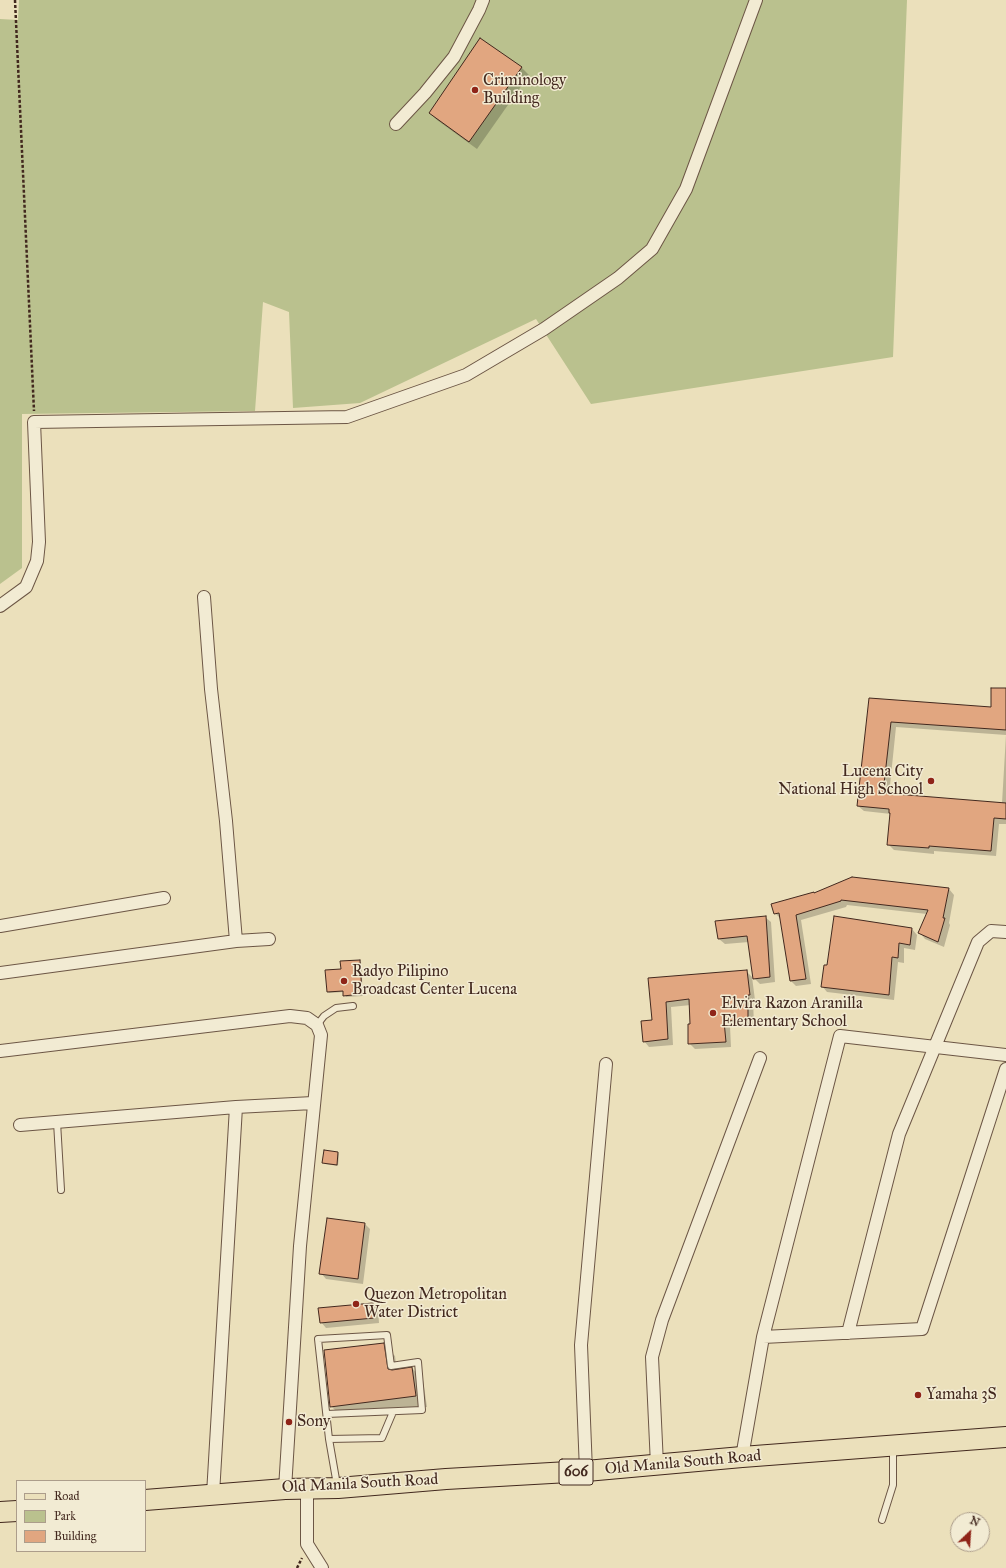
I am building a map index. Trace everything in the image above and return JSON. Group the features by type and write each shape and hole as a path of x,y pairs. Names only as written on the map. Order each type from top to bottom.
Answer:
{"main road":[{"name":"Old Manila South Road","path":"146,1500 284,1489 338,1488 446,1479 586,1471 742,1457 1006,1437"},
{"path":"0,1512 16,1511"}],"street":[{"path":"396,124 425,93 454,56 483,0"},
{"path":"0,606 26,587 37,561 39,542 34,422 347,417 466,375 544,330 618,278 652,248 686,189 756,0"},
{"path":"204,597 211,689 226,821 236,941"},
{"path":"0,926 164,898"},
{"path":"848,1333 899,1134 978,942 991,931 1006,932"},
{"path":"0,973 236,941 269,939"},
{"path":"0,1052 290,1016 307,1018 317,1025 321,1035 313,1103 300,1246 284,1489"},
{"path":"742,1457 763,1337 840,1036 1006,1055"},
{"path":"657,1465 652,1357 662,1320 760,1058"},
{"path":"586,1471 581,1345 606,1064"},
{"path":"763,1337 922,1330 1006,1069"},
{"path":"20,1126 236,1107 313,1103"},
{"path":"213,1494 236,1107"},
{"path":"307,1488 307,1544 322,1568"}],"lane":[{"path":"317,1025 324,1016 336,1008 353,1006"},
{"path":"57,1122 61,1190"},
{"path":"327,1414 422,1410 418,1362 391,1366 387,1335 318,1339 329,1439 338,1488"},
{"path":"329,1439 382,1438 393,1412"},
{"path":"882,1520 892,1486 893,1446"}],"path":[{"path":"15,0 34,422"}],"green space":[{"path":"19,0 907,0 893,357 591,404 536,319 360,403 293,408 289,312 263,302 255,411 22,414 22,568 0,584 0,19 18,20"}],"building":[{"name":"Criminology Building","path":"480,38 522,67 469,142 429,113"},
{"path":"991,688 1006,688 1006,730 891,722 883,793 1006,803 1006,819 994,818 991,851 929,846 929,848 887,845 890,813 889,809 857,806 869,698 991,707"},
{"path":"852,877 949,888 943,918 945,918 938,942 918,933 928,910 841,900 796,915 806,979 790,981 779,913 774,914 771,904 814,893"},
{"path":"766,916 770,977 753,979 747,936 718,939 715,921"},
{"path":"834,916 912,928 910,945 899,943 898,958 892,957 889,995 821,987 824,965 827,965"},
{"name":"Radyo Pilipino Broadcast Center Lucena","path":"360,960 362,994 343,996 343,991 327,992 325,970 341,969 340,961"},
{"path":"747,970 750,995 748,995 748,1020 724,1021 726,1042 688,1044 688,1024 690,1024 689,999 666,1002 668,1039 643,1042 641,1021 652,1020 648,978"},
{"path":"324,1150 338,1152 337,1165 322,1163"},
{"path":"327,1218 365,1223 358,1279 319,1274"},
{"path":"373,1303 374,1318 320,1323 318,1308"},
{"path":"384,1343 388,1369 392,1370 412,1367 416,1396 330,1407 324,1350"}],"place":[{"name":"Criminology Building","path":"475,90"},
{"name":"Lucena City National High School","path":"931,781"},
{"name":"Radyo Pilipino Broadcast Center Lucena","path":"344,981"},
{"name":"Elvira Razon Aranilla Elementary School","path":"713,1013"},
{"name":"Quezon Metropolitan Water District","path":"356,1304"},
{"name":"Yamaha 3S","path":"918,1395"},
{"name":"Sony","path":"289,1422"}]}
